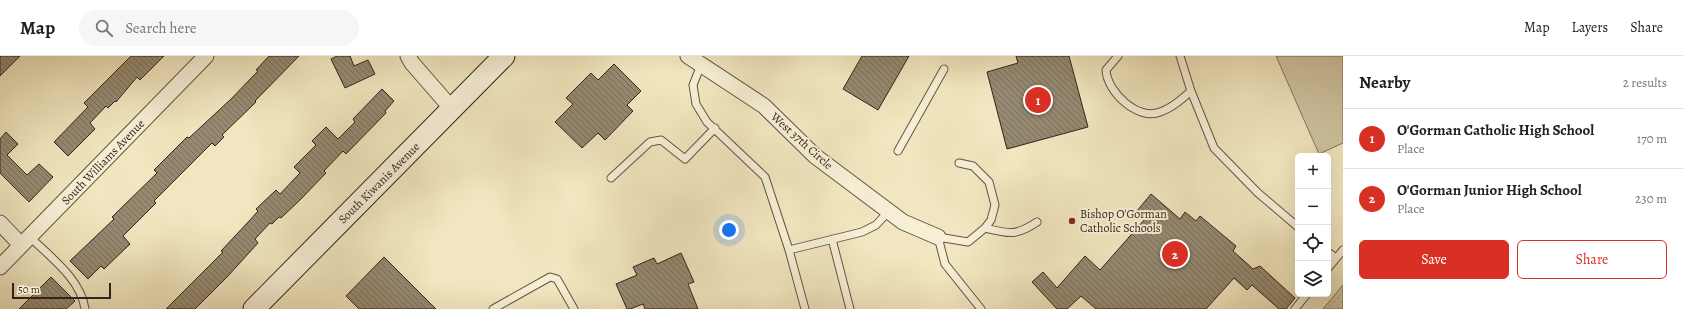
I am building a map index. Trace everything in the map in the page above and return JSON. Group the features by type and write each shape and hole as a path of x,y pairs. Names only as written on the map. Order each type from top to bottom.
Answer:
{"main road":[{"name":"South Kiwanis Avenue","path":"254,309 504,56"}],"street":[{"name":"South Williams Avenue","path":"0,267 206,56"},
{"path":"408,56 412,63 452,109"},
{"name":"West 37th Circle","path":"688,56 764,106 815,156 903,222 938,237"},
{"path":"0,223 26,241"}],"lane":[{"path":"1118,56 1106,70 1106,78 1113,92 1140,113 1149,115 1160,113 1174,105 1191,91"},
{"path":"1180,56 1191,91 1214,148 1258,193 1296,225"},
{"path":"701,65 694,85 696,104 707,122 766,177 789,250 805,309"},
{"path":"898,151 944,69"},
{"path":"611,178 650,142 662,140 685,159 715,128"},
{"path":"959,163 973,166 989,182 995,205 991,220 986,228 972,241 968,242 938,237 945,264 981,309"},
{"path":"789,250 862,232 876,225 888,211"},
{"path":"986,228 1010,233 1023,231 1037,222"},
{"path":"832,239 850,309"},
{"path":"26,241 68,275 80,290 86,309"},
{"path":"1331,264 1343,250"},
{"path":"1331,254 1336,258"},
{"path":"493,309 550,277 557,279 574,309"},
{"path":"1295,309 1305,297"}],"shaded area":[{"path":"1276,56 1343,56 1343,143 1319,153"},
{"path":"1343,285 1343,309 1323,309"}],"building":[{"path":"0,56 20,56 0,76"},
{"path":"131,56 164,56 140,80 137,77 116,102 115,101 108,108 106,106 90,123 95,129 68,156 54,142 88,107 84,103"},
{"path":"269,56 299,56 255,101 256,102 222,135 224,137 215,146 212,143 154,201 156,203 123,236 130,244 104,269 101,266 88,279 70,261 114,219 112,217 157,173 154,170 187,137 189,138 231,99 258,71 256,70"},
{"path":"337,56 350,56 354,66 368,60 375,74 345,88 331,59"},
{"path":"862,56 909,56 878,110 843,89"},
{"path":"1016,56 1069,56 1088,127 1007,149 987,72 1018,63"},
{"path":"614,64 641,91 627,105 633,111 605,140 598,133 582,148 555,122 573,104 566,98 591,73 598,80"},
{"path":"382,89 394,101 385,111 386,113 346,154 343,151 324,171 326,173 300,200 281,218 279,217 272,224 270,223 255,239 258,243 227,277 195,309 166,309 223,252 221,251 258,211 256,209 276,190 280,194 300,173 294,167 316,145 312,141 326,127 338,139 355,122 353,119"},
{"path":"6,132 18,144 7,155 27,175 39,164 53,177 29,202 0,173 0,139"},
{"path":"1151,194 1180,219 1185,212 1196,221 1200,216 1236,246 1233,251 1253,269 1260,266 1295,298 1286,309 1279,309 1252,285 1247,290 1234,278 1206,309 1096,309 1081,296 1067,309 1057,309 1032,282 1043,272 1057,288 1085,256 1100,270 1145,219 1136,212"},
{"path":"681,253 694,282 688,284 698,309 645,309 643,304 627,309 616,284 637,275 633,267 654,258 657,264"},
{"path":"384,257 436,309 359,309 346,296"},
{"path":"51,277 75,301 66,309 19,309"}],"place":[{"name":"O'Gorman Catholic High School","path":"1038,100"},
{"name":"Bishop O'Gorman Catholic Schools","path":"1072,221"},
{"name":"O'Gorman Junior High School","path":"1175,254"}]}
